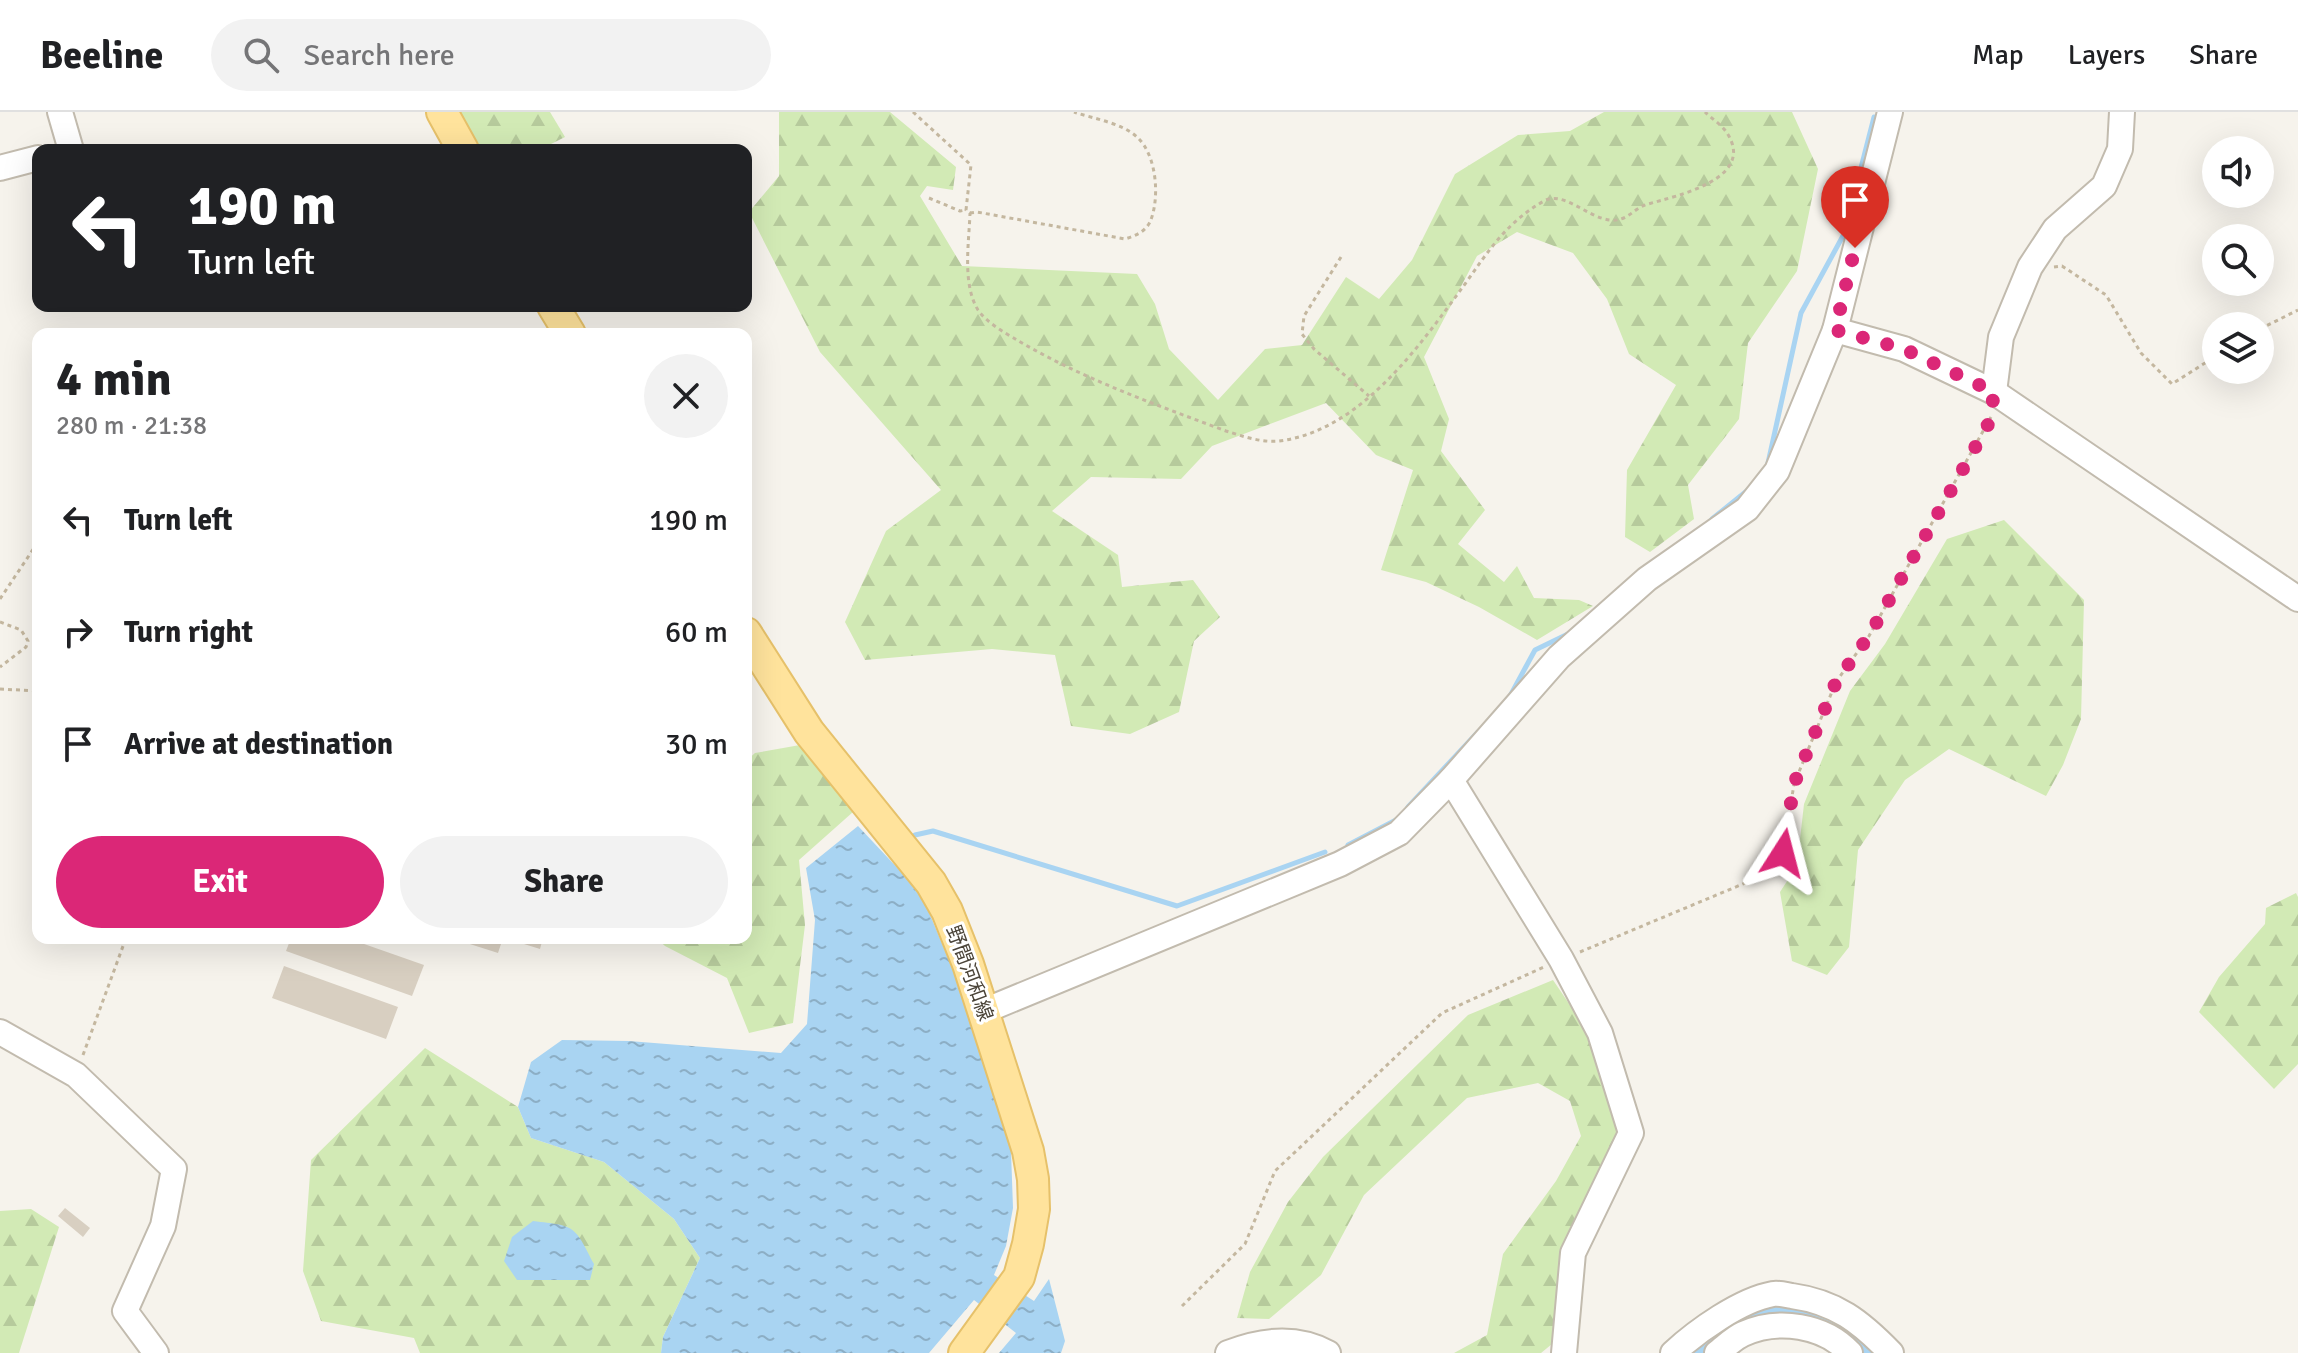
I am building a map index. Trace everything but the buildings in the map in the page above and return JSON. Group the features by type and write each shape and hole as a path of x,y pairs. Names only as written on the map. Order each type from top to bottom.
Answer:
{"main road":[{"path":"442,112 460,144"},
{"name":"野間河和線","path":"752,642 809,732 931,883 947,911 984,1011 1028,1151 1034,1209 1019,1277 964,1353"}],"street":[{"path":"60,112 69,144"},
{"path":"984,1011 1340,864 1399,833 1451,780 1559,657 1647,579 1747,509 1777,471 1835,330 1890,112"},
{"path":"1994,392 2001,337 2030,267 2055,229 2104,186 2120,149 2122,112"},
{"path":"0,168 32,160"},
{"path":"1835,330 1904,349 1994,392 2298,599"},
{"path":"1451,780 1561,959 1600,1033 1631,1133 1573,1253 1564,1353"},
{"path":"0,1032 76,1075 174,1169 163,1226 125,1311 156,1353"},
{"path":"1673,1353 1692,1335 1734,1309 1774,1294 1817,1299 1863,1325 1891,1353"},
{"path":"1717,1353 1742,1335 1770,1325 1808,1327 1850,1353"},
{"path":"1228,1353 1275,1341 1311,1344 1328,1353"}],"path":[{"path":"913,112 971,165 968,212 971,292 979,312 1006,333 1061,366 1189,417 1253,438 1278,441 1310,433 1351,412 1396,372 1434,326 1506,227 1547,198 1561,197 1582,211 1609,220 1625,220 1644,205 1673,199 1723,175 1730,167 1733,156 1728,133 1705,112"},
{"path":"929,198 960,211 1037,225 1125,239 1138,235 1149,224 1155,178 1143,143 1125,130 1074,112"},
{"path":"1341,257 1304,316 1302,334 1314,349 1369,396"},
{"path":"2030,267 2062,266 2106,295 2141,353 2172,384 2202,365"},
{"path":"2274,322 2298,310"},
{"path":"1182,1306 1245,1244 1275,1171 1442,1013 1561,959 1762,876 1783,853 1794,784 1836,682 1869,636 1990,421 1994,392"},
{"path":"0,599 32,551"},
{"path":"0,622 21,630 28,641 26,647 0,667"},
{"path":"0,689 32,691"},
{"path":"76,1075 124,944"}],"green space":[{"path":"459,112 550,112 565,137 551,144 477,144"},
{"path":"779,112 890,112 956,167 953,190 927,186 920,196 962,266 1137,274 1155,304 1169,349 1218,400 1265,349 1302,345 1346,277 1379,299 1412,260 1455,174 1518,135 1570,131 1604,112 1792,112 1818,169 1797,271 1748,343 1739,419 1688,485 1694,519 1650,552 1625,537 1627,470 1676,385 1629,354 1607,299 1573,253 1517,232 1477,256 1424,357 1449,419 1441,451 1485,510 1458,544 1504,582 1517,566 1534,598 1579,600 1593,606 1537,640 1426,582 1381,570 1413,470 1376,455 1326,403 1212,446 1181,479 1091,477 1052,511 1118,555 1122,587 1193,580 1220,617 1194,641 1179,712 1130,734 1071,726 1055,655 992,649 865,660 845,622 886,531 941,490 820,352 752,218 752,208 779,176"},
{"path":"2004,520 2084,600 2081,719 2063,765 2046,796 1949,749 1905,780 1858,850 1849,947 1827,975 1792,961 1780,892 1797,866 1804,804 1850,691 1885,644 1947,539"},
{"path":"800,745 853,812 799,860 805,925 793,1023 749,1033 727,978 663,944 752,944 752,756"},
{"path":"2296,893 2298,1064 2274,1089 2199,1012 2219,977 2265,924 2266,908"},
{"path":"1553,980 1593,1039 1618,1131 1564,1249 1552,1344 1541,1353 1454,1353 1487,1335 1503,1254 1556,1181 1581,1136 1570,1101 1538,1083 1467,1098 1364,1195 1321,1275 1269,1319 1237,1318 1250,1272 1288,1202 1323,1157 1468,1015"},
{"path":"425,1048 518,1107 531,1138 604,1162 674,1219 700,1258 663,1337 661,1353 420,1353 414,1338 321,1321 303,1271 311,1160"},
{"path":"31,1209 59,1227 19,1353 0,1353 0,1211"}],"water":[{"path":"858,826 921,893 973,1018 1011,1151 1013,1208 1006,1246 994,1275 1034,1301 1049,1279 1065,1341 1061,1353 999,1353 1016,1333 974,1300 929,1353 661,1353 663,1337 700,1258 674,1219 604,1162 531,1138 518,1107 531,1062 562,1040 629,1041 781,1053 807,1024 815,920 806,868"},
{"path":"533,1221 558,1224 577,1235 594,1264 590,1280 517,1280 504,1261 512,1237"}],"waterway":[{"path":"1768,463 1801,313 1844,234 1874,117"},
{"path":"1712,519 1748,490"},
{"path":"1509,698 1535,650 1570,633"},
{"path":"1408,807 1478,732"},
{"path":"1348,845 1396,820"},
{"path":"915,835 933,831 1177,906 1325,852"},
{"path":"1695,1353 1736,1323 1771,1310 1811,1314 1855,1334 1873,1353"}],"route":[{"path":"1783,853 1794,784 1836,682 1869,636 1990,421 1994,392 1904,349 1835,330 1855,248"}]}
